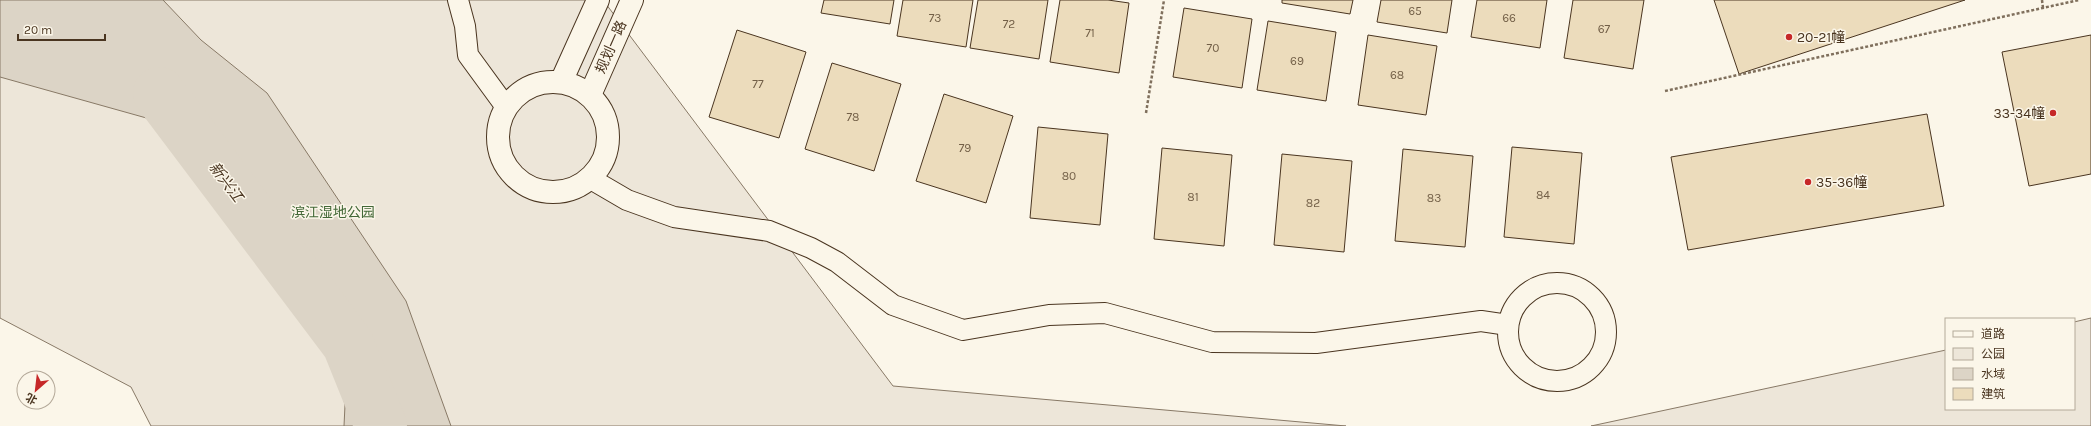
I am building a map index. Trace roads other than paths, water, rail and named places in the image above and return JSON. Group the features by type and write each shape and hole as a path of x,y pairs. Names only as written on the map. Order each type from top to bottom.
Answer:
{"street":[{"path":"458,0 465,26 468,55 506,107"},
{"path":"561,82 598,0"},
{"name":"规划一路","path":"590,95 632,0"},
{"path":"545,82 561,82 576,86 590,95 600,106 607,121 609,136 607,152 600,167 590,179 578,187 562,192 546,192 531,188 517,179 507,167 500,153 498,137 500,122 506,107 516,95 530,86 545,82"},
{"path":"590,179 627,200 674,217 769,231 811,248 837,262 893,306 962,330 1050,315 1105,313 1212,342 1316,343 1481,321 1508,325"},
{"path":"1543,284 1564,284 1584,291 1594,300 1604,318 1606,339 1602,353 1584,374 1571,380 1557,381 1543,379 1530,373 1519,364 1512,352 1508,338 1508,325 1512,311 1520,299 1530,290 1543,284"}],"water":[{"path":"0,0 163,0 201,40 267,93 406,301 451,426 344,426 345,405 315,264 251,180 150,119 0,77"}],"waterway":[{"name":"新兴江","path":"159,93 348,344 381,426"}],"place":[{"name":"20-21幢","path":"1789,37"},
{"name":"33-34幢","path":"2053,113"},
{"name":"35-36幢","path":"1808,182"}],"park label":[{"name":"滨江湿地公园","path":"333,212"}]}
